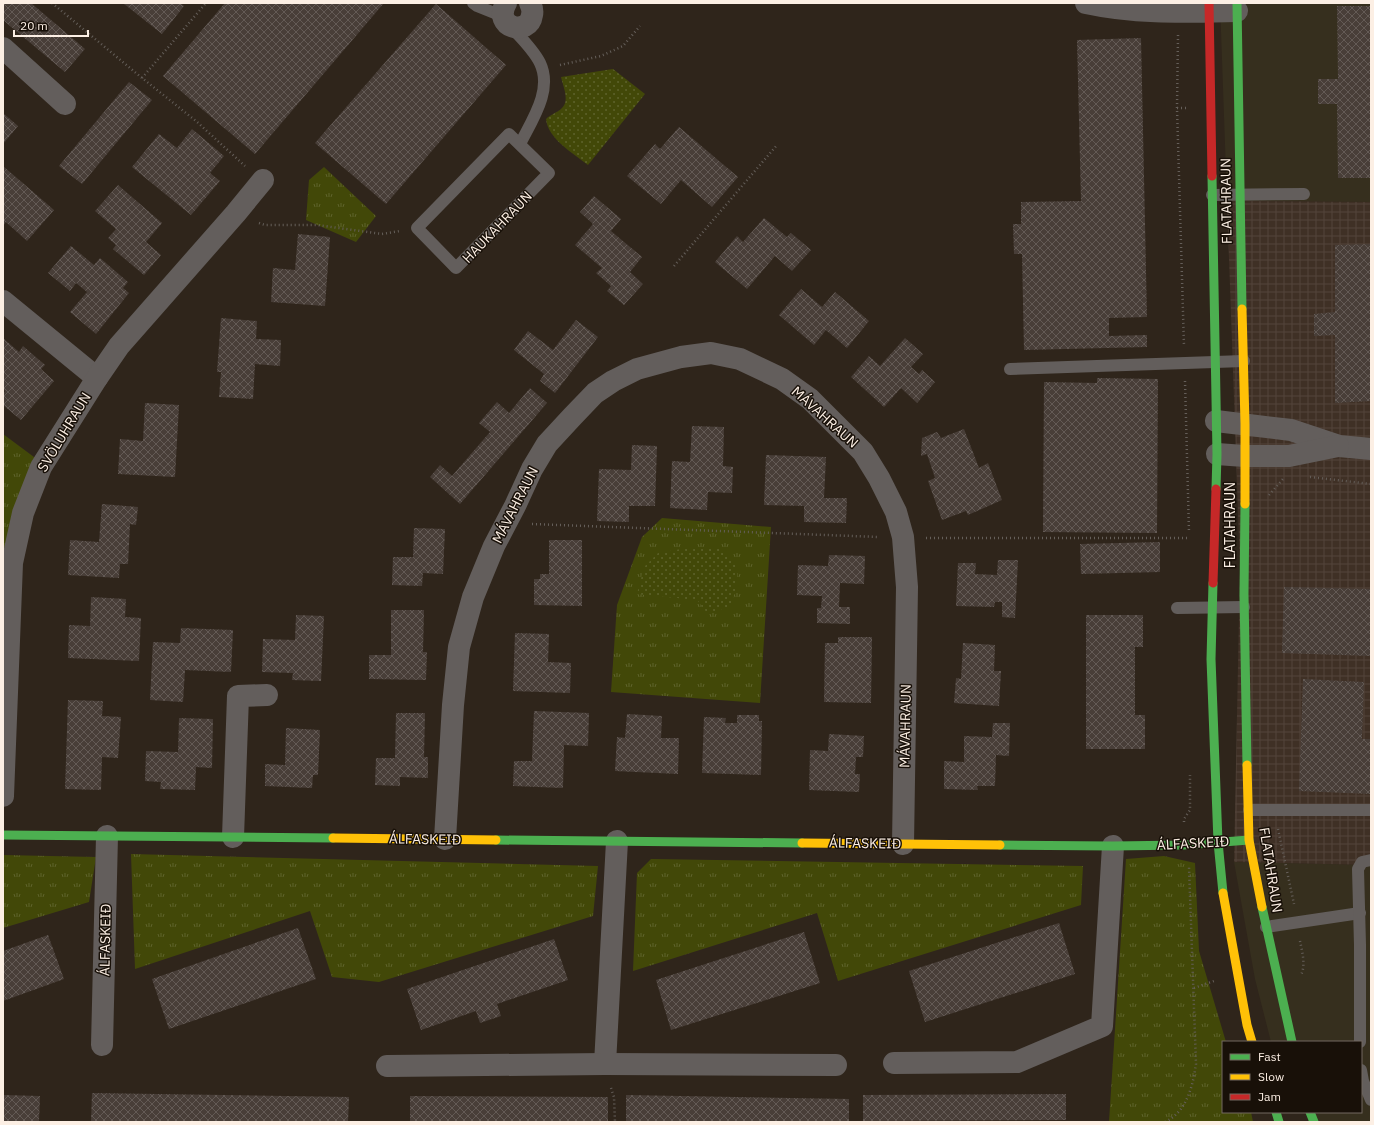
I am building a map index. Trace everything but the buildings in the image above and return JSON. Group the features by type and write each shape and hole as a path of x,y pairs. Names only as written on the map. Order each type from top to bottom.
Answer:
{"street":[{"path":"506,15 516,28 522,27 529,23 532,18 533,11 530,3"},
{"path":"1086,3 1112,8 1178,12 1209,7 1237,7"},
{"name":"FLATAHRAUN","path":"1209,7 1217,454 1211,659 1218,842 1228,923 1247,1025 1252,1041"},
{"name":"FLATAHRAUN","path":"1237,7 1245,424 1244,607 1249,840 1266,927 1292,1041"},
{"path":"3,48 65,104"},
{"name":"SVÖLUHRAUN","path":"3,796 12,563 23,513 41,467 119,346 236,213 263,180"},
{"name":"SVÖLUHRAUN","path":"3,301 97,378"},
{"name":"MÁVAHRAUN","path":"445,839 458,647 473,597 494,546 532,469 548,444 595,393 637,369 680,357 711,353 740,360 782,379 810,399 863,452 879,478 896,512 904,537 907,586 902,844"},
{"path":"1216,420 1291,430 1339,446 1371,449"},
{"path":"1217,454 1244,456 1289,456 1339,446"},
{"path":"233,837 238,696 267,695"},
{"name":"ÁLFASKEIÐ","path":"3,834 1113,846 1184,845 1249,840"},
{"name":"ÁLFASKEIÐ","path":"102,1045 107,836"},
{"path":"604,1064 617,841"},
{"path":"894,1063 1017,1062 1102,1026 1113,846"},
{"path":"387,1066 604,1064 836,1065"}],"lane":[{"path":"473,3 477,6 506,15 540,63 544,86 541,100 520,144"},
{"name":"HAUKAHRAUN","path":"509,134 520,144 549,173 456,268 417,228 509,134"},
{"path":"1212,195 1304,194"},
{"path":"1010,369 1244,362"},
{"path":"1177,608 1244,607"},
{"path":"1249,810 1371,810"},
{"path":"1360,1041 1360,913 1358,869 1362,862 1371,860"},
{"path":"1266,927 1360,913"},
{"path":"1362,1076 1371,1100"}],"path":[{"path":"52,3 196,121 251,172 263,180"},
{"path":"142,78 206,3"},
{"path":"1178,12 1178,108 1189,545"},
{"path":"542,69 601,56 623,46 640,26"},
{"path":"674,266 777,145"},
{"path":"236,213 265,226 317,225 382,234 417,228"},
{"path":"1303,476 1371,484"},
{"path":"506,523 904,537 1189,538"},
{"path":"1166,1122 1171,1120 1183,1106 1193,1086 1196,1064 1189,866 1183,856 1184,820 1190,810 1190,771"},
{"path":"604,1064 614,1097 615,1122"}],"shaded area":[{"path":"1220,3 1371,3 1371,202 1227,201"},
{"path":"1227,201 1371,202 1371,865 1234,862 1240,568"},
{"path":"1234,862 1371,865 1371,1122 1318,1122 1309,1113 1362,1113 1362,1041 1271,1041 1255,979"}],"green space":[{"path":"613,69 645,94 588,165 556,139 551,133 546,119 560,110 566,101 561,77"},
{"path":"324,167 376,216 356,242 306,220 309,180"},
{"path":"3,434 38,460 3,561"},
{"path":"662,518 771,527 760,703 611,692 617,605 642,537"},
{"path":"687,548 720,549 737,566 737,586 730,607 707,613 698,601 637,594 644,567 658,553"},
{"path":"131,854 598,866 593,916 379,982 332,977 310,911 135,969"},
{"path":"3,855 96,857 89,902 3,928"},
{"path":"1164,856 1195,863 1199,951 1226,1041 1222,1041 1222,1113 1251,1113 1253,1122 1109,1122 1126,859"},
{"path":"651,859 1083,866 1081,905 838,981 817,913 633,971 637,873"}],"traffic: fast":[{"path":"1237,3 1242,309"},
{"path":"1212,176 1217,454 1216,489"},
{"path":"1245,504 1244,594 1247,765"},
{"path":"1213,583 1211,659 1218,842 1223,893"},
{"path":"3,835 333,838"},
{"path":"496,840 802,843"},
{"path":"1000,845 1184,845 1249,840"},
{"path":"1262,907 1292,1041"},
{"path":"1276,1113 1279,1122"},
{"path":"1310,1113 1314,1122"}],"traffic: slow":[{"path":"1242,309 1245,424 1245,504"},
{"path":"1247,765 1249,840 1262,907"},
{"path":"333,838 496,840"},
{"path":"802,843 1000,845"},
{"path":"1223,893 1247,1025 1252,1041"}],"traffic: jam":[{"path":"1209,3 1212,176"},
{"path":"1213,583 1216,489"}]}
